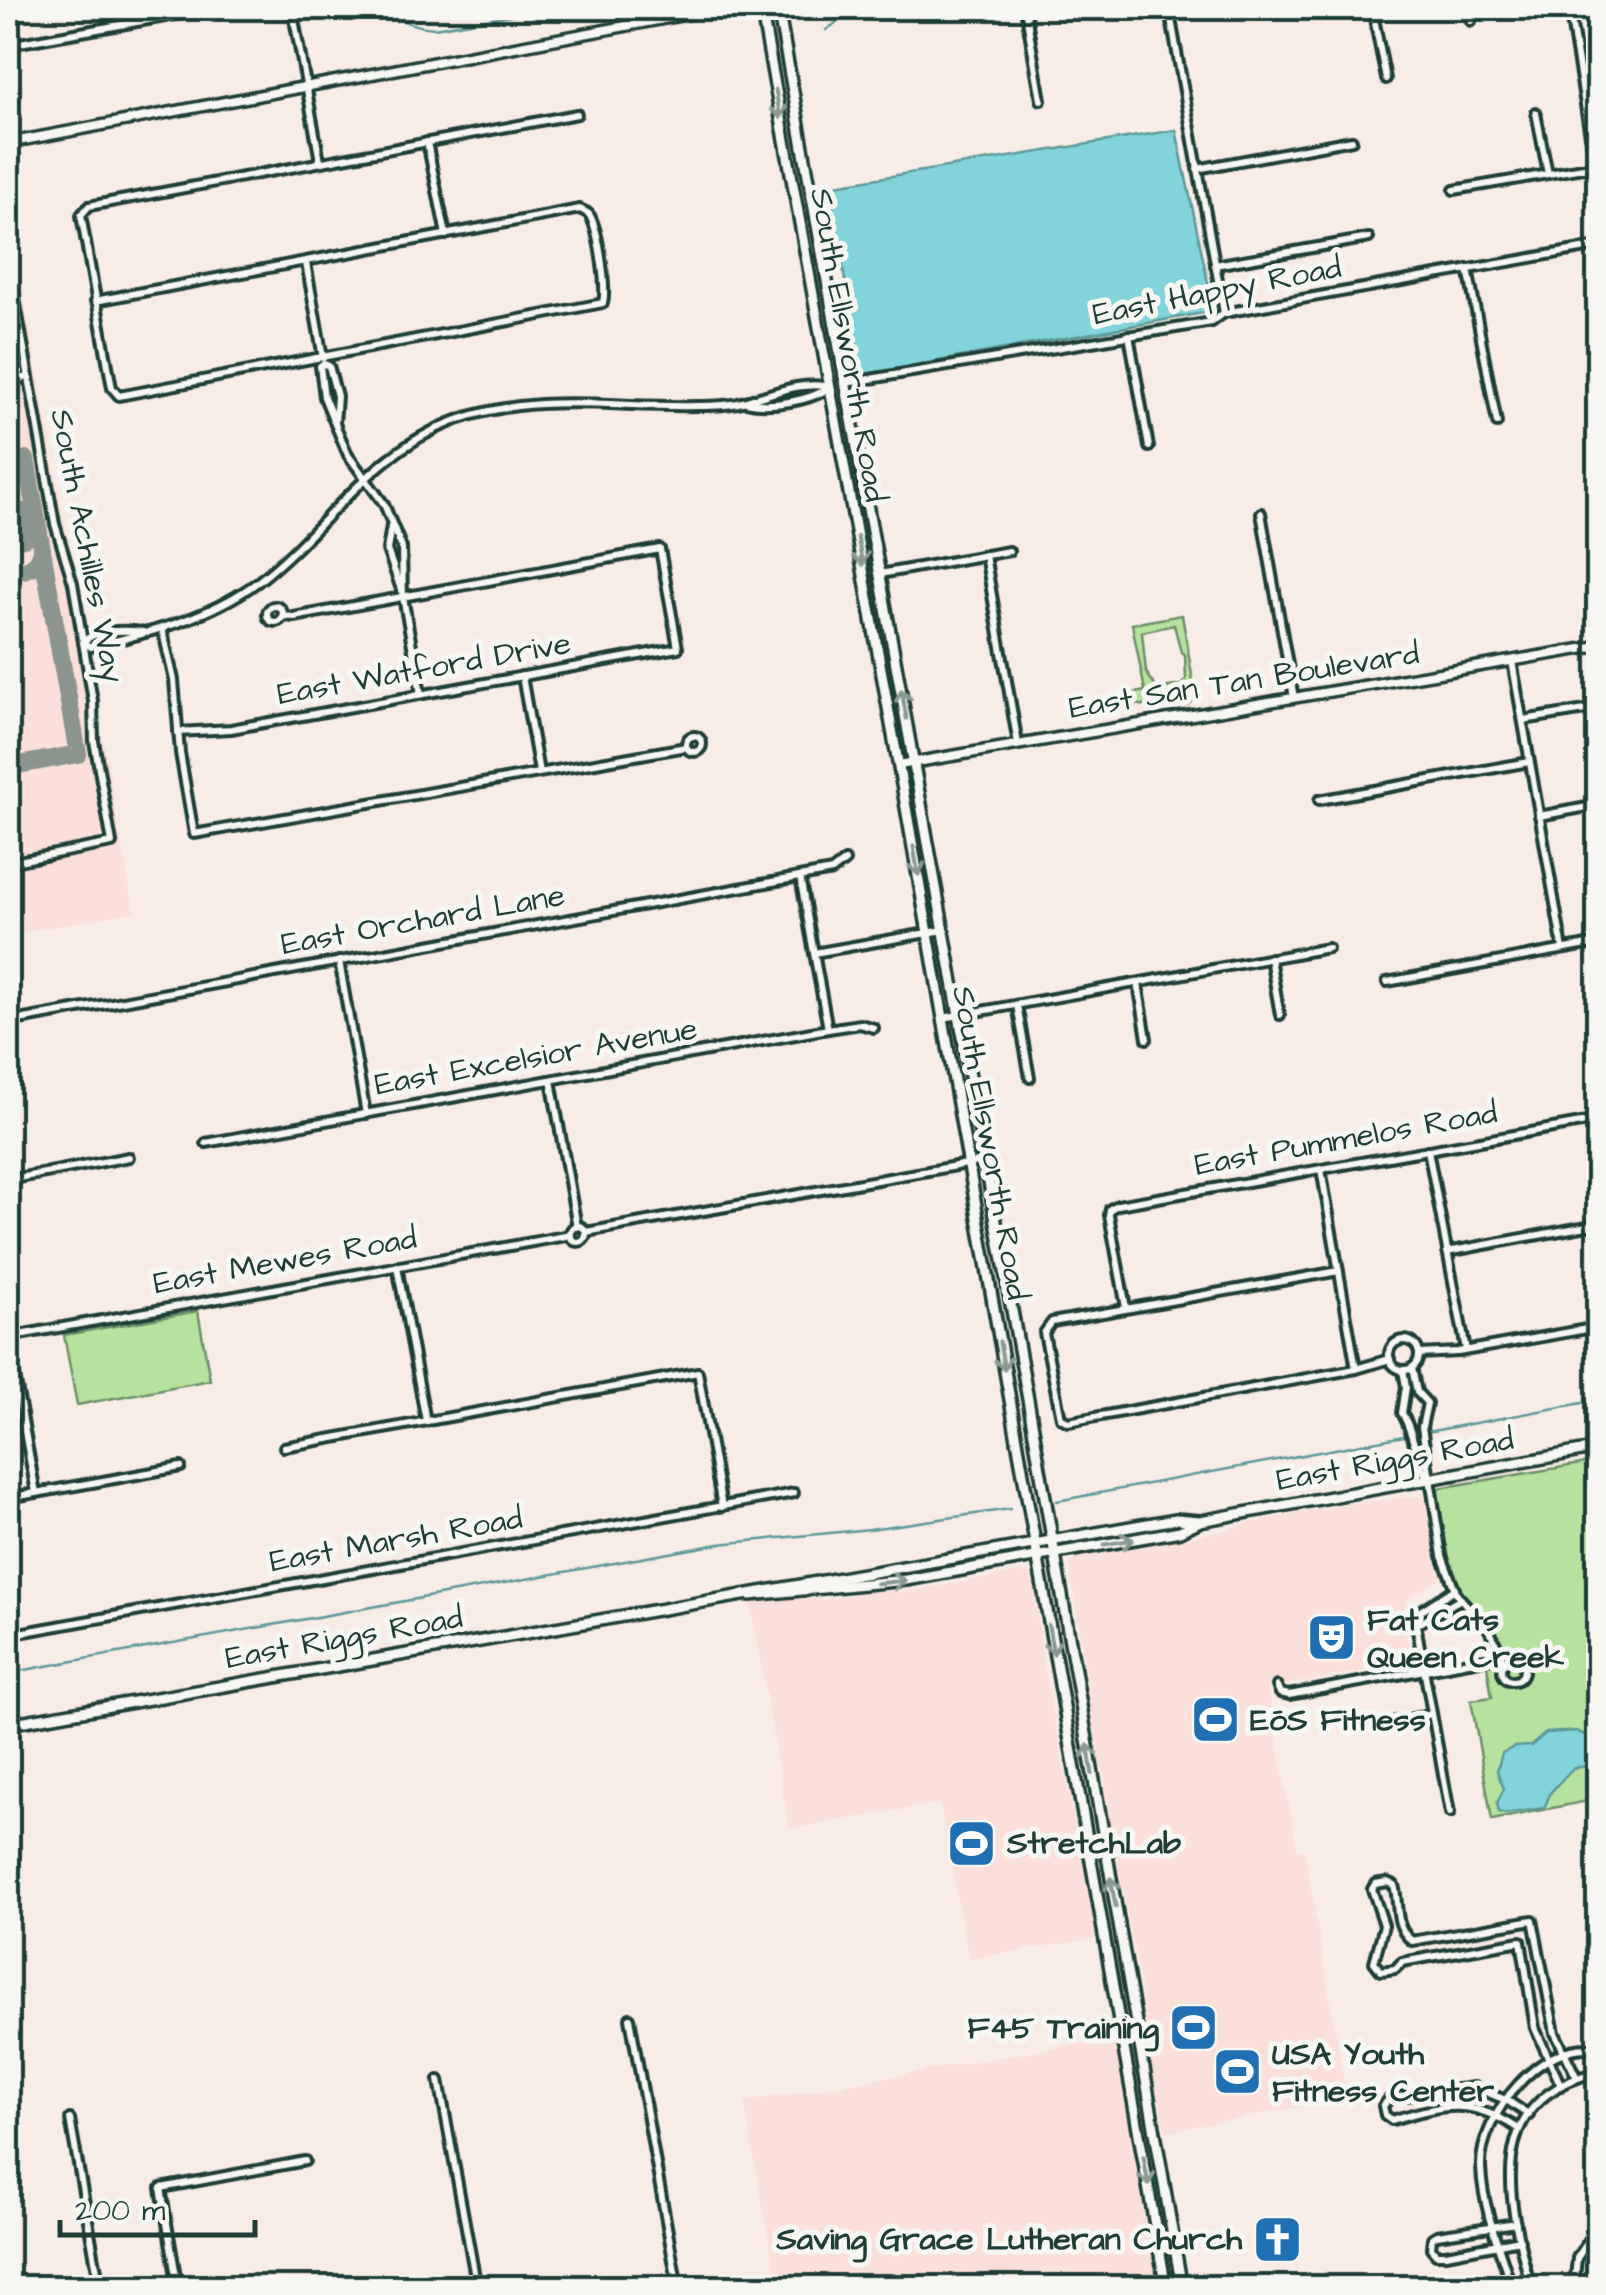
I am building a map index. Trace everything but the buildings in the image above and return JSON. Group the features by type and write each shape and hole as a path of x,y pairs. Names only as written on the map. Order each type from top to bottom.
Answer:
{"main road":[{"name":"South Ellsworth Road","path":"761,8 1166,2288"},
{"name":"South Ellsworth Road","path":"778,8 1053,1540 1182,2288"},
{"name":"East Riggs Road","path":"8,1724 690,1601 1176,1519 1200,1521 1598,1448"},
{"name":"East Riggs Road","path":"690,1601 906,1580 1180,1531 1200,1521"},
{"path":"1104,1932 1120,1930"},
{"path":"1134,2100 1149,2095"}],"street":[{"path":"14,44 214,8"},
{"path":"292,8 320,161"},
{"path":"8,144 721,8"},
{"path":"1024,8 1041,100"},
{"path":"1168,8 1224,314"},
{"path":"1253,8 1324,8"},
{"path":"1372,8 1386,79"},
{"path":"1469,8 1472,21"},
{"path":"1569,8 1598,184"},
{"path":"1536,113 1548,174"},
{"path":"95,301 580,209 587,212 596,234 603,303 323,361 116,395 95,301 81,211 89,206 577,114"},
{"path":"1197,169 1352,140"},
{"path":"428,142 446,235"},
{"path":"1454,190 1595,166"},
{"path":"1215,265 1368,238"},
{"name":"East Happy Road","path":"846,384 1212,322 1224,314 1598,246"},
{"name":"South Achilles Way","path":"8,258 55,524 70,572 83,642 93,701 94,741 112,843 8,862"},
{"path":"306,262 323,361 329,366 329,414 348,455 384,504 402,548 403,596 421,694"},
{"path":"1468,268 1497,423"},
{"path":"1129,335 1150,447"},
{"path":"8,380 28,377"},
{"path":"83,642 91,646 127,640 194,618 256,583 364,477 408,444 454,421 513,405 564,402 760,405 820,394 830,386"},
{"path":"329,390 338,412 335,424"},
{"path":"1261,512 1294,698"},
{"path":"391,526 388,550 403,596"},
{"name":"East Watford Drive","path":"178,732 231,729 678,648 660,549 403,596"},
{"path":"880,574 1009,552"},
{"path":"390,556 401,554"},
{"path":"985,556 1018,744"},
{"path":"282,616 403,596"},
{"path":"162,628 174,680 194,834 686,746"},
{"name":"East San Tan Boulevard","path":"898,766 1598,646"},
{"path":"1512,662 1563,950"},
{"path":"522,676 540,772"},
{"path":"1522,720 1598,708"},
{"path":"1319,800 1529,762"},
{"path":"1539,816 1598,805"},
{"name":"East Orchard Lane","path":"8,1022 832,871 846,861"},
{"path":"800,877 828,1029"},
{"path":"814,953 944,930"},
{"path":"1387,982 1598,943"},
{"path":"943,1018 1328,948"},
{"path":"1270,958 1280,1015"},
{"path":"339,961 366,1114"},
{"path":"1138,983 1147,1039"},
{"path":"1017,1005 1030,1078"},
{"name":"East Excelsior Avenue","path":"206,1144 828,1029 860,1024 874,1028"},
{"path":"551,1080 577,1227 571,1235"},
{"name":"East Pummelos Road","path":"1126,1308 1108,1215 1118,1205 1598,1120"},
{"path":"1428,1150 1466,1350"},
{"path":"8,1180 130,1158"},
{"name":"East Mewes Road","path":"8,1338 571,1235 580,1242 586,1232 984,1161"},
{"path":"1320,1169 1356,1370"},
{"path":"1448,1252 1598,1224"},
{"path":"577,1227 586,1232"},
{"path":"397,1266 426,1422"},
{"path":"1339,1271 1062,1319 1046,1327 1061,1418 1068,1422 1356,1370 1390,1359"},
{"path":"1428,1479 1419,1466 1412,1430 1402,1413 1407,1369 1420,1354 1466,1350 1598,1326"},
{"path":"8,1338 36,1493"},
{"path":"1407,1369 1394,1366 1390,1359 1393,1345 1402,1340 1412,1342 1420,1354"},
{"path":"1407,1369 1417,1392 1427,1402 1422,1428 1442,1556 1455,1590 1489,1629 1504,1662"},
{"path":"284,1448 698,1372 722,1506"},
{"path":"8,1498 181,1467"},
{"name":"East Marsh Road","path":"8,1635 794,1493"},
{"path":"1450,1813 1416,1625 1417,1613 1455,1590"},
{"path":"1416,1625 1461,1599"},
{"path":"1432,1604 1437,1613"},
{"path":"1276,1686 1280,1693 1288,1695 1485,1659"},
{"path":"1393,1722 1432,1714"},
{"path":"1561,2086 1535,2028 1521,1941 1402,1962 1395,1969 1382,1971 1374,1962 1384,1932 1374,1896 1375,1884 1394,1885 1396,1913 1404,1934 1412,1941 1533,1920 1555,2032 1576,2078"},
{"path":"630,2018 678,2288"},
{"path":"1512,2288 1496,2244 1480,2164 1486,2136 1496,2114 1526,2075 1564,2052 1598,2049"},
{"path":"1531,2288 1509,2177 1512,2151 1520,2130 1544,2098 1576,2078 1598,2072"},
{"path":"439,2080 477,2288"},
{"path":"1520,2130 1496,2114 1464,2105 1392,2120 1385,2115 1383,2106 1390,2098 1470,2087 1508,2100 1529,2116"},
{"path":"70,2119 100,2288"},
{"path":"178,2288 160,2192 164,2185 305,2161"},
{"path":"1516,2224 1437,2235 1430,2248 1440,2254 1520,2240"},
{"path":"1574,2288 1577,2258 1598,2227"},
{"path":"1592,2288 1598,2255"}],"shaded area":[{"path":"8,209 134,912 8,935"},
{"path":"1419,1496 1426,1500 1434,1549 1444,1576 1406,1600 1408,1610 1402,1616 1410,1658 1406,1663 1268,1688 1297,1850 1304,1849 1347,2098 1166,2132 1107,1814 1106,1785 1093,1725 1070,1564 1075,1559 1228,1530 1251,1522"},
{"path":"1022,1572 1031,1575 1034,1585 1042,1657 1098,1938 968,1959 940,1803 789,1829 750,1602 904,1592"},
{"path":"1116,2037 1156,2287 777,2287 744,2102"}],"green space":[{"path":"1182,615 1196,699 1187,705 1169,693 1149,707 1136,704 1134,693 1145,691 1132,624","holes":["1174,625 1185,655 1186,680 1181,685 1157,689 1146,672 1142,632"]},
{"path":"198,1311 210,1380 77,1405 64,1335"},
{"path":"1598,1461 1598,1799 1492,1820 1471,1700 1492,1697 1487,1665 1495,1664 1481,1628 1444,1576 1452,1572 1435,1493 1439,1488"}],"water":[{"path":"1176,130 1214,311 861,375 829,186"},
{"path":"1598,1729 1598,1765 1573,1768 1551,1792 1544,1808 1499,1812 1497,1803 1504,1789 1497,1771 1502,1753 1514,1747 1531,1746 1546,1733 1576,1731 1585,1735"}],"waterway":[{"path":"382,8 406,22 434,28 551,8"},
{"path":"826,30 839,21 910,8"},
{"path":"1427,1432 1598,1400"},
{"path":"1057,1501 1420,1433"},
{"path":"8,1673 719,1544 870,1529 1010,1509"}],"taxiway":[{"path":"8,767 78,754 26,459"},
{"path":"8,573 35,564 41,548"}],"runway":[{"path":"8,527 20,525"}],"place":[{"name":"Fat Cats Queen Creek","path":"1332,1638"},
{"name":"EōS Fitness","path":"1215,1720"},
{"name":"StretchLab","path":"972,1843"},
{"name":"F45 Training","path":"1194,2028"},
{"name":"USA Youth Fitness Center","path":"1237,2072"},
{"name":"Saving Grace Lutheran Church","path":"1277,2239"}]}
